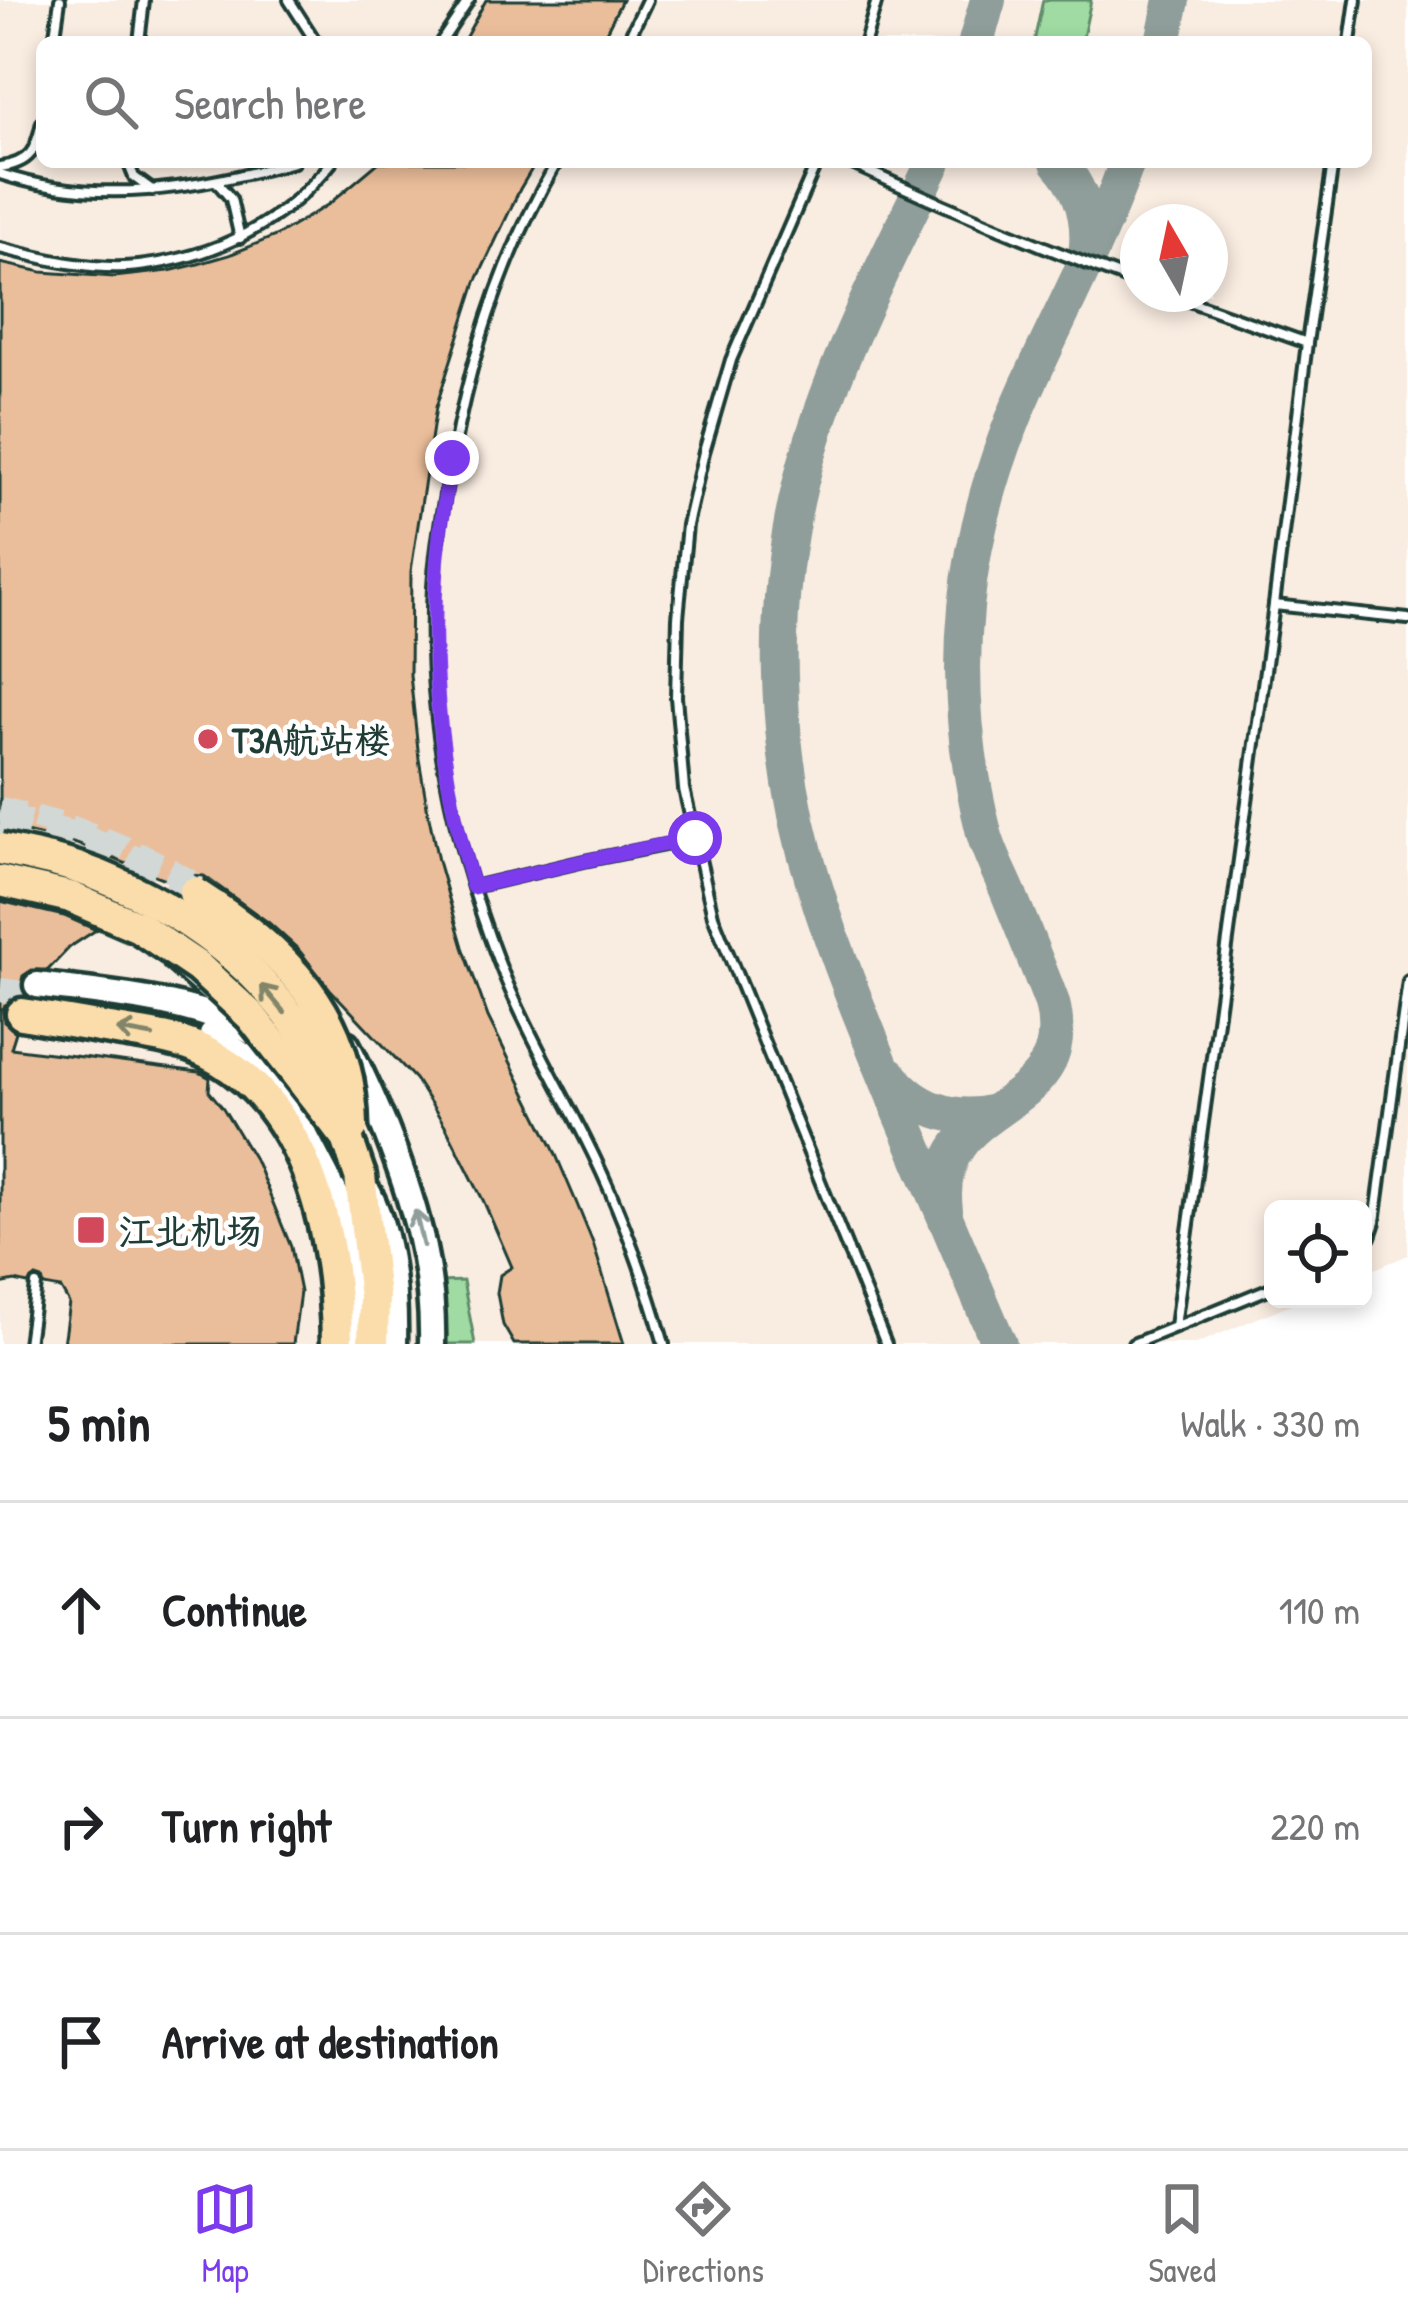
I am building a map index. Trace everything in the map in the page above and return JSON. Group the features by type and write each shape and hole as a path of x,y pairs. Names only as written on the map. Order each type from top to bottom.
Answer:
{"highway":[{"path":"0,849 97,874 197,928 242,964 305,1040 353,1155"},
{"path":"0,881 70,897 139,927 198,967 251,1016 353,1155"},
{"path":"194,893 287,963 335,1037 349,1086 353,1155 374,1297 373,1344"},
{"path":"22,1014 188,1045 215,1056 265,1097 287,1129 317,1197 334,1281 338,1344"}],"main road":[{"path":"253,926 314,990 352,1056 387,1133 421,1232 432,1344"},
{"path":"37,986 125,996 246,1028 287,1052 387,1133"},
{"path":"212,1035 275,1077 335,1196 350,1258 358,1344"},
{"path":"353,1155 380,1220 394,1344"},
{"path":"348,1344 350,1258"}],"lane":[{"path":"55,36 60,0"},
{"path":"140,36 144,0"},
{"path":"289,0 312,36"},
{"path":"445,36 469,0"},
{"path":"630,36 647,0"},
{"path":"867,36 878,0"},
{"path":"1351,36 1356,0"},
{"path":"0,171 29,157 36,144"},
{"path":"130,168 134,177 153,190"},
{"path":"0,171 46,187 83,191 153,190 267,168"},
{"path":"0,248 70,263 137,266 212,250 292,206 327,168"},
{"path":"554,168 482,330 462,404 438,535 433,626 437,713 451,804 499,963 630,1240 664,1344"},
{"path":"814,168 731,360 704,452 687,525 676,697 685,789 713,916 886,1344"},
{"path":"861,168 1120,276"},
{"path":"1175,1326 1332,168"},
{"path":"214,180 231,199 240,238"},
{"path":"1218,312 1306,344"},
{"path":"1274,605 1408,620"},
{"path":"473,887 695,838"},
{"path":"94,884 95,863"},
{"path":"102,900 204,997 246,1028"},
{"path":"1372,1231 1408,981"},
{"path":"28,1344 36,1285"},
{"path":"1133,1344 1264,1291"}],"shaded area":[{"path":"0,0 1408,0 1408,1255 1372,1270 1372,1200 1264,1200 1264,1308 1282,1308 1196,1344 0,1344"}],"green space":[{"path":"1043,0 1091,0 1083,36 1035,36"},
{"path":"463,1281 475,1344 440,1344 440,1282"}],"building":[{"path":"486,0 622,0 604,36 466,36"},
{"name":"T3A航站楼","path":"372,168 532,168 476,282 436,407 411,571 410,675 428,812 463,947 488,1017 553,1148 593,1243 624,1344 514,1344 503,1325 497,1293 500,1275 512,1267 446,1127 415,1079 269,923 204,876 187,875 177,884 77,844 0,826 0,263 42,272 114,277 169,271 229,255 278,235 329,204"},
{"path":"0,901 64,916 96,930 48,970 32,970 23,976 24,995 8,1001 3,1009 4,1022 16,1032 11,1048 199,1072 210,1078 209,1091 257,1164 291,1247 300,1292 293,1344 63,1344 69,1303 61,1289 44,1286 36,1277 28,1284 0,1284"}],"taxiway":[{"path":"978,36 988,0"},
{"path":"1164,36 1172,0"},
{"path":"931,168 859,318 813,439 790,531 780,685 791,788 824,915 876,1054 999,1344"},
{"path":"1062,168 1083,205 1086,255"},
{"path":"945,1210 946,1172 959,1145 1026,1089 1045,1068 1055,1040 1052,1003 989,848 972,775 963,662 974,551 1005,441 1125,168"},
{"path":"890,1075 911,1096 936,1110 965,1116 995,1112"}],"tunnel":[{"path":"0,809 110,842 212,896"},
{"path":"0,819 101,847 194,893"},
{"path":"0,990 60,998"},
{"path":"130,1007 212,1035"}],"place":[{"name":"T3A航站楼","path":"208,739"},
{"name":"江北机场","path":"91,1230"}],"route":[{"path":"452,458 433,590 434,667 451,804 473,887 695,838"}]}
